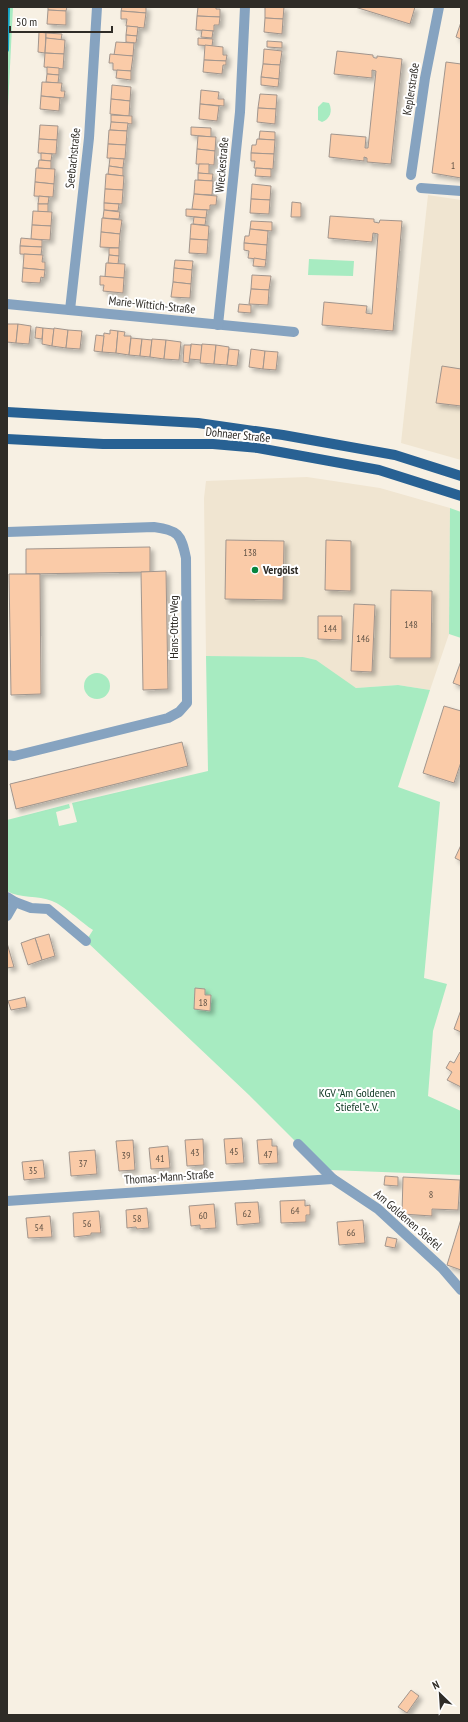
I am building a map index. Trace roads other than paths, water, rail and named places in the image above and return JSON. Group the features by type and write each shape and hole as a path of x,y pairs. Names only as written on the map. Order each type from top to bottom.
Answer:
{"main road":[{"name":"Dohnaer Straße","path":"7,412 198,423 275,434 395,455 461,476"},
{"name":"Dohnaer Straße","path":"7,439 103,444 213,444 258,448 379,470 461,496"}],"street":[{"name":"Seebachstraße","path":"70,310 89,138 97,7"},
{"name":"Wieckestraße","path":"218,325 240,108 245,7"},
{"name":"Keplerstraße","path":"411,175 425,78 439,7"},
{"path":"421,188 461,191"},
{"name":"Marie-Wittich-Straße","path":"7,304 294,332"},
{"name":"Hans-Otto-Weg","path":"7,532 154,527 170,529 178,536 184,547 186,558 187,703 179,712 168,718 14,756 7,755"},
{"path":"7,916 11,900 31,908 48,909 86,941"},
{"name":"Am Goldenen Stiefel","path":"298,1144 333,1179 378,1209 442,1268 461,1290"},
{"name":"Thomas-Mann-Straße","path":"7,1201 333,1179"}],"waterway":[{"path":"7,50 8,7"}],"place":[{"name":"Vergölst","path":"255,570"}],"park label":[{"name":"KGV \"Am Goldenen Stiefel\"e.V.","path":"357,1100"}]}
